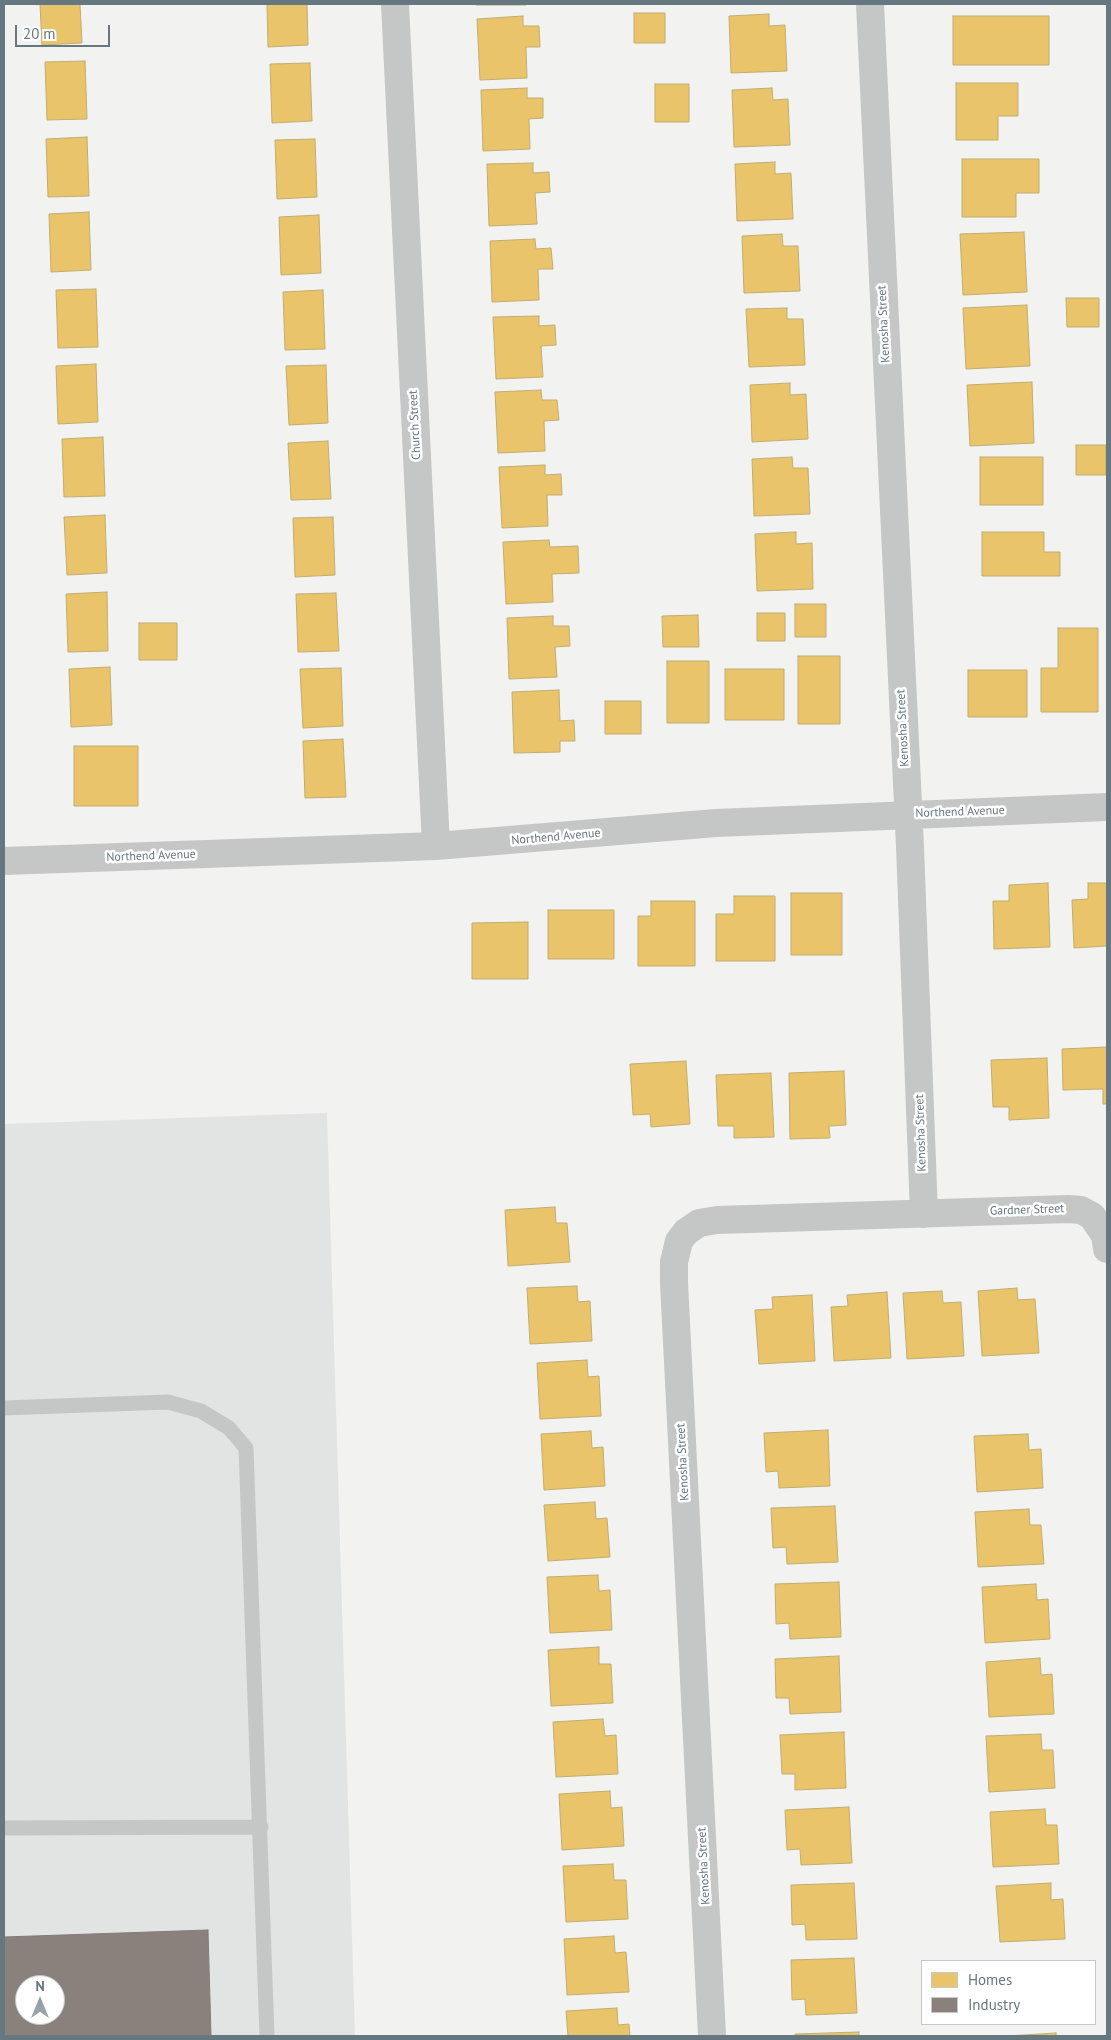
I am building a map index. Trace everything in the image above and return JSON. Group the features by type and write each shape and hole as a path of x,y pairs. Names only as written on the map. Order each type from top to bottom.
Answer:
{"street":[{"name":"Church Street","path":"395,4 436,846"},
{"name":"Kenosha Street","path":"712,2036 674,1262 679,1241 686,1232 699,1223 711,1220 924,1214 908,814 870,4"},
{"name":"Northend Avenue","path":"4,862 436,846 716,823 1107,806"},
{"name":"Gardner Street","path":"924,1214 1081,1210 1092,1216 1100,1224 1105,1234 1107,1249"}],"lane":[{"path":"4,1408 168,1402 201,1411 229,1428 246,1448 267,2036"},
{"path":"4,1828 261,1827"}],"shaded area":[{"path":"327,1113 355,2036 4,2036 4,1124"}],"building: Homes":[{"path":"40,4 80,4 82,43 42,45"},
{"path":"267,4 307,4 308,45 268,47"},
{"path":"526,4 526,5 476,5"},
{"path":"634,13 665,13 665,43 634,43"},
{"path":"769,14 769,26 785,25 787,71 731,73 729,16"},
{"path":"523,16 523,26 539,26 540,47 526,47 527,78 480,80 477,19"},
{"path":"953,16 1049,16 1049,65 953,65"},
{"path":"85,61 87,119 47,120 45,62"},
{"path":"310,63 312,121 272,123 270,64"},
{"path":"956,83 1018,83 1018,116 998,116 998,140 956,140"},
{"path":"655,84 689,84 689,122 655,122"},
{"path":"527,88 527,98 543,98 543,118 529,119 530,149 483,151 481,90"},
{"path":"772,88 773,100 788,99 790,145 734,147 732,90"},
{"path":"87,137 89,196 48,197 46,139"},
{"path":"315,139 317,197 277,199 275,140"},
{"path":"962,159 1039,159 1039,193 1016,193 1016,217 962,217"},
{"path":"775,162 775,174 791,173 793,219 737,221 735,164"},
{"path":"533,163 533,173 549,172 550,192 535,193 537,224 489,226 487,164"},
{"path":"89,212 91,270 51,272 49,214"},
{"path":"319,215 321,273 281,275 279,217"},
{"path":"1024,232 1027,292 963,295 960,234"},
{"path":"782,234 783,246 798,246 800,291 744,293 742,236"},
{"path":"535,239 536,249 551,248 553,269 538,269 539,300 492,302 490,241"},
{"path":"96,289 98,347 58,348 56,290"},
{"path":"323,290 325,349 285,350 283,292"},
{"path":"1066,298 1099,298 1099,327 1067,327"},
{"path":"1027,305 1030,366 966,369 963,308"},
{"path":"787,308 787,319 803,319 805,365 749,367 746,309"},
{"path":"539,316 539,326 555,325 556,345 541,346 543,377 496,379 493,317"},
{"path":"96,364 98,422 58,424 56,366"},
{"path":"326,365 328,423 289,425 286,366"},
{"path":"1032,382 1034,443 970,446 967,385"},
{"path":"790,383 790,395 806,394 808,439 752,442 750,385"},
{"path":"541,390 542,400 557,400 559,420 544,421 545,451 498,453 495,392"},
{"path":"103,437 105,496 64,497 62,439"},
{"path":"328,441 331,499 291,500 288,443"},
{"path":"1076,445 1106,445 1106,475 1076,475"},
{"path":"792,457 793,468 808,468 810,514 754,516 752,459"},
{"path":"980,457 1043,457 1043,505 980,505"},
{"path":"545,465 545,475 561,474 562,495 547,495 548,526 502,528 499,467"},
{"path":"105,515 107,573 67,575 64,517"},
{"path":"333,517 335,575 295,577 293,518"},
{"path":"796,532 796,544 812,543 813,589 757,591 755,534"},
{"path":"982,532 1044,532 1044,552 1060,552 1060,576 982,576"},
{"path":"549,540 550,547 578,546 579,573 552,574 553,602 506,604 503,542"},
{"path":"107,592 108,651 68,652 66,594"},
{"path":"336,593 339,651 298,652 296,594"},
{"path":"795,604 826,604 826,637 795,637"},
{"path":"757,613 785,613 785,641 757,641"},
{"path":"698,615 699,647 663,647 662,616"},
{"path":"553,616 553,626 569,626 570,646 555,647 557,677 509,679 507,618"},
{"path":"139,623 177,623 177,660 139,660"},
{"path":"1058,628 1098,628 1098,712 1041,712 1041,668 1058,668"},
{"path":"798,656 840,656 840,724 798,724"},
{"path":"667,661 709,661 709,723 667,723"},
{"path":"110,667 112,725 71,727 69,669"},
{"path":"341,668 343,726 303,728 300,669"},
{"path":"725,669 784,669 784,720 725,720"},
{"path":"968,670 1027,670 1027,717 968,717"},
{"path":"559,690 560,721 574,720 575,741 560,741 560,752 514,753 512,692"},
{"path":"605,701 641,701 641,734 605,734"},
{"path":"343,739 346,797 305,798 303,741"},
{"path":"74,746 138,746 138,806 74,806"},
{"path":"1048,883 1050,947 994,949 993,901 1009,901 1009,885"},
{"path":"1088,883 1107,883 1107,946 1074,948 1072,900 1088,899"},
{"path":"791,893 842,893 842,955 791,955"},
{"path":"734,896 775,896 775,961 716,961 716,914 734,914"},
{"path":"651,901 695,901 695,966 638,966 638,916 651,916"},
{"path":"548,910 614,910 614,959 548,959"},
{"path":"528,922 528,979 472,979 472,923"},
{"path":"1107,1047 1107,1104 1103,1104 1103,1089 1063,1090 1062,1049"},
{"path":"1047,1058 1049,1118 1009,1120 1009,1107 993,1107 991,1060"},
{"path":"686,1061 690,1124 651,1127 650,1114 633,1115 630,1064"},
{"path":"844,1071 846,1125 829,1126 830,1138 790,1139 789,1073"},
{"path":"771,1073 774,1137 734,1138 734,1126 718,1126 716,1075"},
{"path":"555,1207 556,1223 567,1223 570,1262 508,1266 505,1210"},
{"path":"577,1286 578,1302 590,1301 592,1341 530,1344 527,1288"},
{"path":"1017,1288 1018,1300 1035,1299 1039,1353 982,1356 978,1291"},
{"path":"942,1291 943,1303 961,1302 964,1356 907,1359 903,1293"},
{"path":"887,1292 891,1358 834,1361 831,1307 848,1306 847,1295"},
{"path":"812,1295 815,1361 759,1364 755,1310 773,1309 772,1297"},
{"path":"587,1360 588,1377 599,1376 601,1416 540,1419 537,1363"},
{"path":"828,1430 830,1486 779,1488 778,1471 766,1472 764,1433"},
{"path":"591,1431 592,1448 603,1447 605,1486 544,1490 541,1434"},
{"path":"1028,1434 1029,1450 1041,1449 1043,1488 977,1492 974,1436"},
{"path":"595,1502 596,1519 607,1518 610,1557 548,1561 544,1505"},
{"path":"835,1506 838,1562 787,1564 786,1547 773,1548 771,1508"},
{"path":"1029,1509 1030,1525 1041,1525 1044,1564 978,1567 975,1512"},
{"path":"598,1575 599,1591 610,1590 612,1630 550,1633 547,1577"},
{"path":"839,1582 841,1637 790,1639 789,1623 776,1624 775,1584"},
{"path":"1036,1584 1037,1600 1048,1599 1050,1639 985,1643 982,1587"},
{"path":"599,1647 599,1664 611,1664 613,1703 551,1706 548,1650"},
{"path":"839,1656 841,1712 790,1714 789,1698 776,1698 775,1659"},
{"path":"1040,1658 1041,1675 1052,1674 1054,1714 989,1717 986,1662"},
{"path":"603,1719 605,1736 616,1735 618,1774 556,1777 553,1722"},
{"path":"844,1732 846,1788 795,1790 795,1774 782,1774 780,1735"},
{"path":"1041,1734 1042,1750 1053,1750 1055,1788 989,1792 986,1736"},
{"path":"610,1791 611,1808 622,1807 624,1846 562,1850 559,1794"},
{"path":"849,1807 852,1863 801,1865 800,1849 787,1850 785,1810"},
{"path":"1045,1809 1046,1825 1057,1825 1059,1864 993,1867 990,1812"},
{"path":"613,1864 614,1880 626,1880 628,1919 566,1922 563,1866"},
{"path":"854,1883 857,1939 806,1940 805,1924 792,1925 791,1885"},
{"path":"1051,1883 1051,1900 1063,1899 1065,1939 1000,1942 996,1886"},
{"path":"614,1936 615,1953 626,1952 629,1992 567,1995 564,1939"},
{"path":"854,1958 857,2013 806,2015 805,1999 792,2000 791,1960"},
{"path":"617,2008 618,2025 629,2024 630,2036 568,2036 566,2011"},
{"path":"859,2032 859,2036 795,2036 795,2034"},
{"path":"1056,2033 1056,2036 1007,2036"}],"building: Industry":[{"path":"208,1930 211,2036 4,2036 4,1937"}]}
